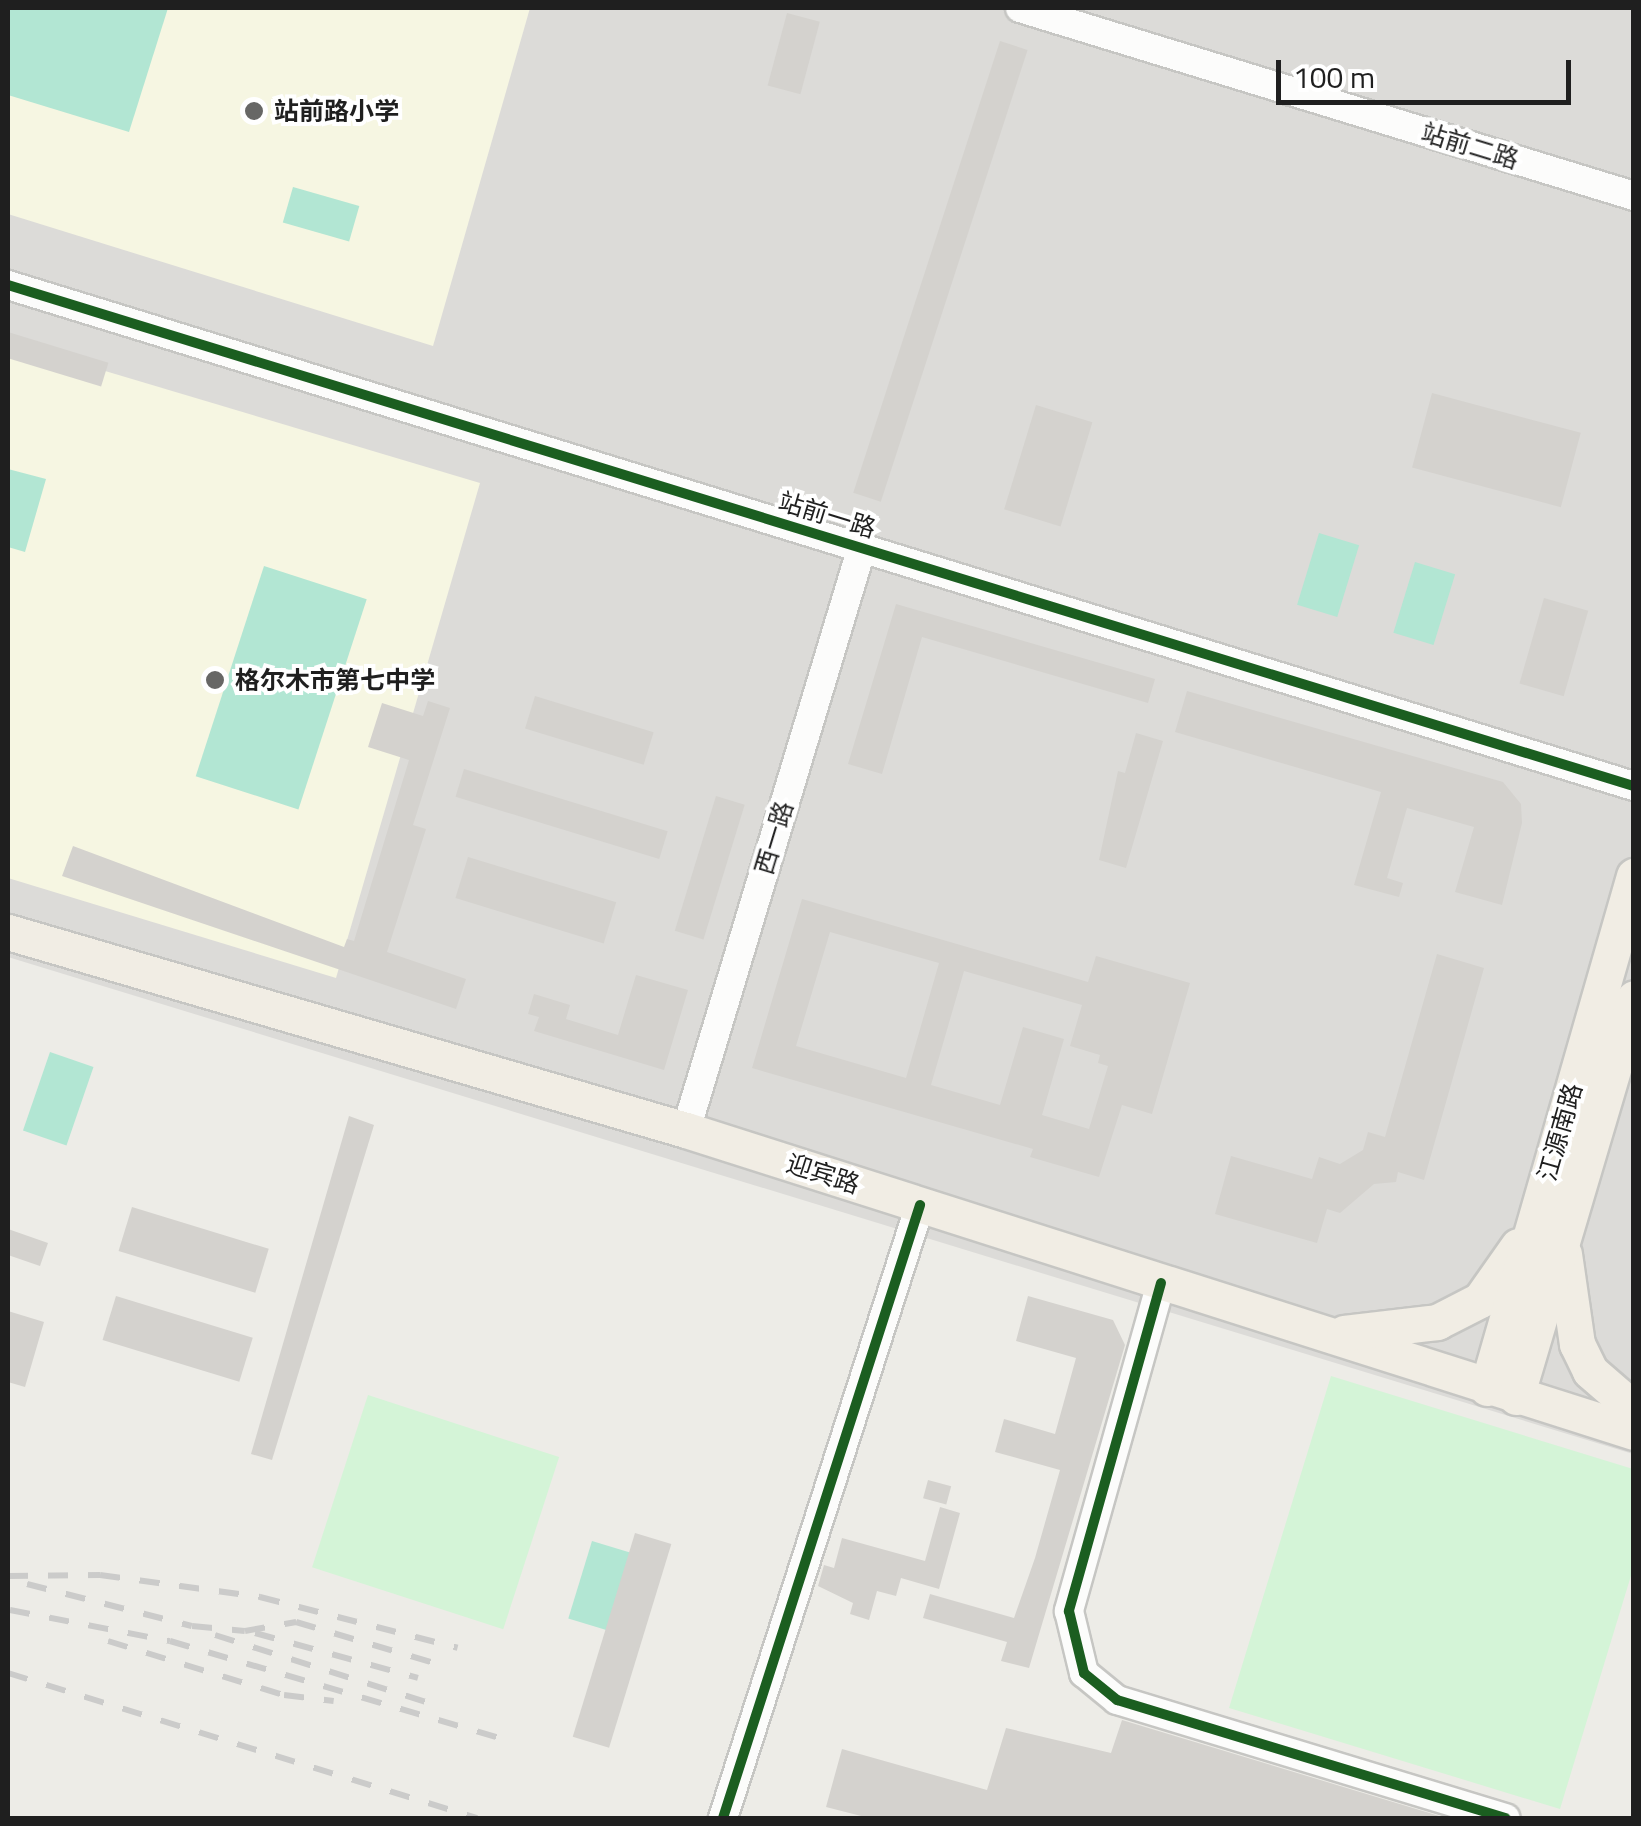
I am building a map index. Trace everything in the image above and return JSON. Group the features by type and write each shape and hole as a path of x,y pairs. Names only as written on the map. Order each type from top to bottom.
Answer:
{"main road":[{"name":"江源南路","path":"1502,1392 1548,1233 1634,876"},
{"name":"迎宾路","path":"8,932 686,1130 1634,1432"},
{"name":"江源南路","path":"1548,1233 1634,998"},
{"path":"1312,1332 1376,1334 1438,1322 1480,1300 1548,1233"},
{"path":"1548,1233 1576,1344 1590,1371 1634,1409"}],"street":[{"name":"站前二路","path":"1028,9 1634,196"},
{"name":"站前一路","path":"8,285 1634,786"},
{"name":"西一路","path":"686,1130 862,547"},
{"path":"723,1818 920,1205"},
{"path":"1161,1283 1069,1611 1084,1673 1117,1700 1506,1818"}],"shaded area":[{"path":"8,8 1633,8 1633,1454 8,957"},
{"name":"站前路小学","path":"8,8 530,8 433,346 8,214"},
{"name":"格尔木市第七中学","path":"8,342 480,483 336,978 8,878"}],"green space":[{"path":"8,8 168,8 129,132 8,95"},
{"path":"293,187 359,206 349,242 283,223"},
{"path":"8,469 46,479 25,552 8,547"},
{"path":"1319,533 1359,545 1337,617 1297,605"},
{"path":"1415,562 1455,574 1434,645 1393,633"},
{"path":"264,566 367,599 298,810 196,776"},
{"path":"50,1052 93,1067 66,1145 23,1130"},
{"path":"1331,1376 1633,1469 1633,1569 1560,1809 1229,1708"},
{"path":"368,1395 559,1457 503,1629 312,1567"},
{"path":"592,1541 634,1554 610,1631 568,1618"}],"building":[{"path":"787,13 820,22 800,94 768,85"},
{"path":"1000,41 1028,50 881,502 853,493"},
{"path":"8,332 108,363 101,387 8,358"},
{"path":"1432,393 1581,433 1561,507 1412,467"},
{"path":"1036,405 1092,422 1061,526 1004,509"},
{"path":"1544,598 1588,611 1564,696 1519,684"},
{"path":"896,604 1155,679 1148,703 922,637 882,774 848,764"},
{"path":"1187,691 1503,782 1521,804 1522,823 1502,905 1455,892 1474,827 1407,808 1387,878 1403,883 1399,897 1354,885 1381,792 1175,732"},
{"path":"535,696 654,732 644,765 525,729"},
{"path":"428,701 450,708 413,825 426,829 387,952 466,979 456,1009 62,876 73,846 344,947 347,939 354,941 409,760 368,747 382,703 423,716"},
{"path":"1136,733 1163,741 1126,868 1099,860 1118,771 1125,773"},
{"path":"464,769 668,831 659,859 456,797"},
{"path":"716,796 745,805 703,940 675,931"},
{"path":"468,857 616,902 604,943 455,898"},
{"path":"802,899 1088,982 1096,956 1190,983 1152,1114 1122,1105 1099,1177 1030,1157 1033,1149 752,1068","holes":["830,932 939,963 906,1078 796,1046","964,971 1082,1005 1070,1046 1100,1055 1098,1063 1108,1066 1089,1129 1042,1115 1064,1039 1023,1027 1000,1105 931,1085"]},
{"path":"1437,954 1484,968 1424,1180 1398,1172 1396,1182 1374,1184 1340,1213 1327,1209 1317,1243 1215,1214 1231,1156 1312,1179 1319,1157 1340,1164 1363,1150 1368,1132 1385,1137"},
{"path":"636,975 688,990 664,1070 534,1031 539,1017 528,1014 534,994 570,1005 566,1019 618,1035"},
{"path":"349,1116 374,1125 272,1460 251,1454"},
{"path":"132,1207 269,1249 255,1293 119,1251"},
{"path":"8,1229 48,1243 40,1266 8,1255"},
{"path":"116,1296 253,1338 239,1382 103,1340"},
{"path":"1028,1296 1113,1320 1125,1345 1029,1668 1001,1661 1007,1642 923,1618 930,1594 1014,1618 1035,1558 1060,1470 995,1452 1004,1419 1055,1434 1076,1358 1016,1341"},
{"path":"8,1311 44,1322 25,1387 8,1382"},
{"path":"928,1480 951,1486 946,1505 923,1498"},
{"path":"940,1507 960,1513 939,1589 901,1578 896,1596 877,1591 869,1620 850,1614 853,1603 818,1586 824,1565 834,1568 842,1538 925,1561"},
{"path":"635,1533 671,1544 609,1748 573,1737"},
{"path":"1122,1720 1446,1818 869,1818 826,1807 842,1749 987,1790 1006,1728 1111,1753"}],"railway":[{"path":"8,1576 100,1575 260,1597 458,1648"},
{"path":"27,1584 192,1626 245,1631 296,1622 438,1664"},
{"path":"10,1610 170,1641 499,1738"},
{"path":"255,1633 418,1678"},
{"path":"215,1635 429,1703"},
{"path":"108,1641 284,1695 334,1701"},
{"path":"8,1673 477,1818"}],"cycle path":[{"path":"8,285 1634,786"},
{"path":"723,1818 920,1205"},
{"path":"1161,1283 1069,1611 1084,1673 1117,1700 1505,1818"}],"place":[{"name":"站前路小学","path":"254,111"},
{"name":"格尔木市第七中学","path":"215,680"}]}
